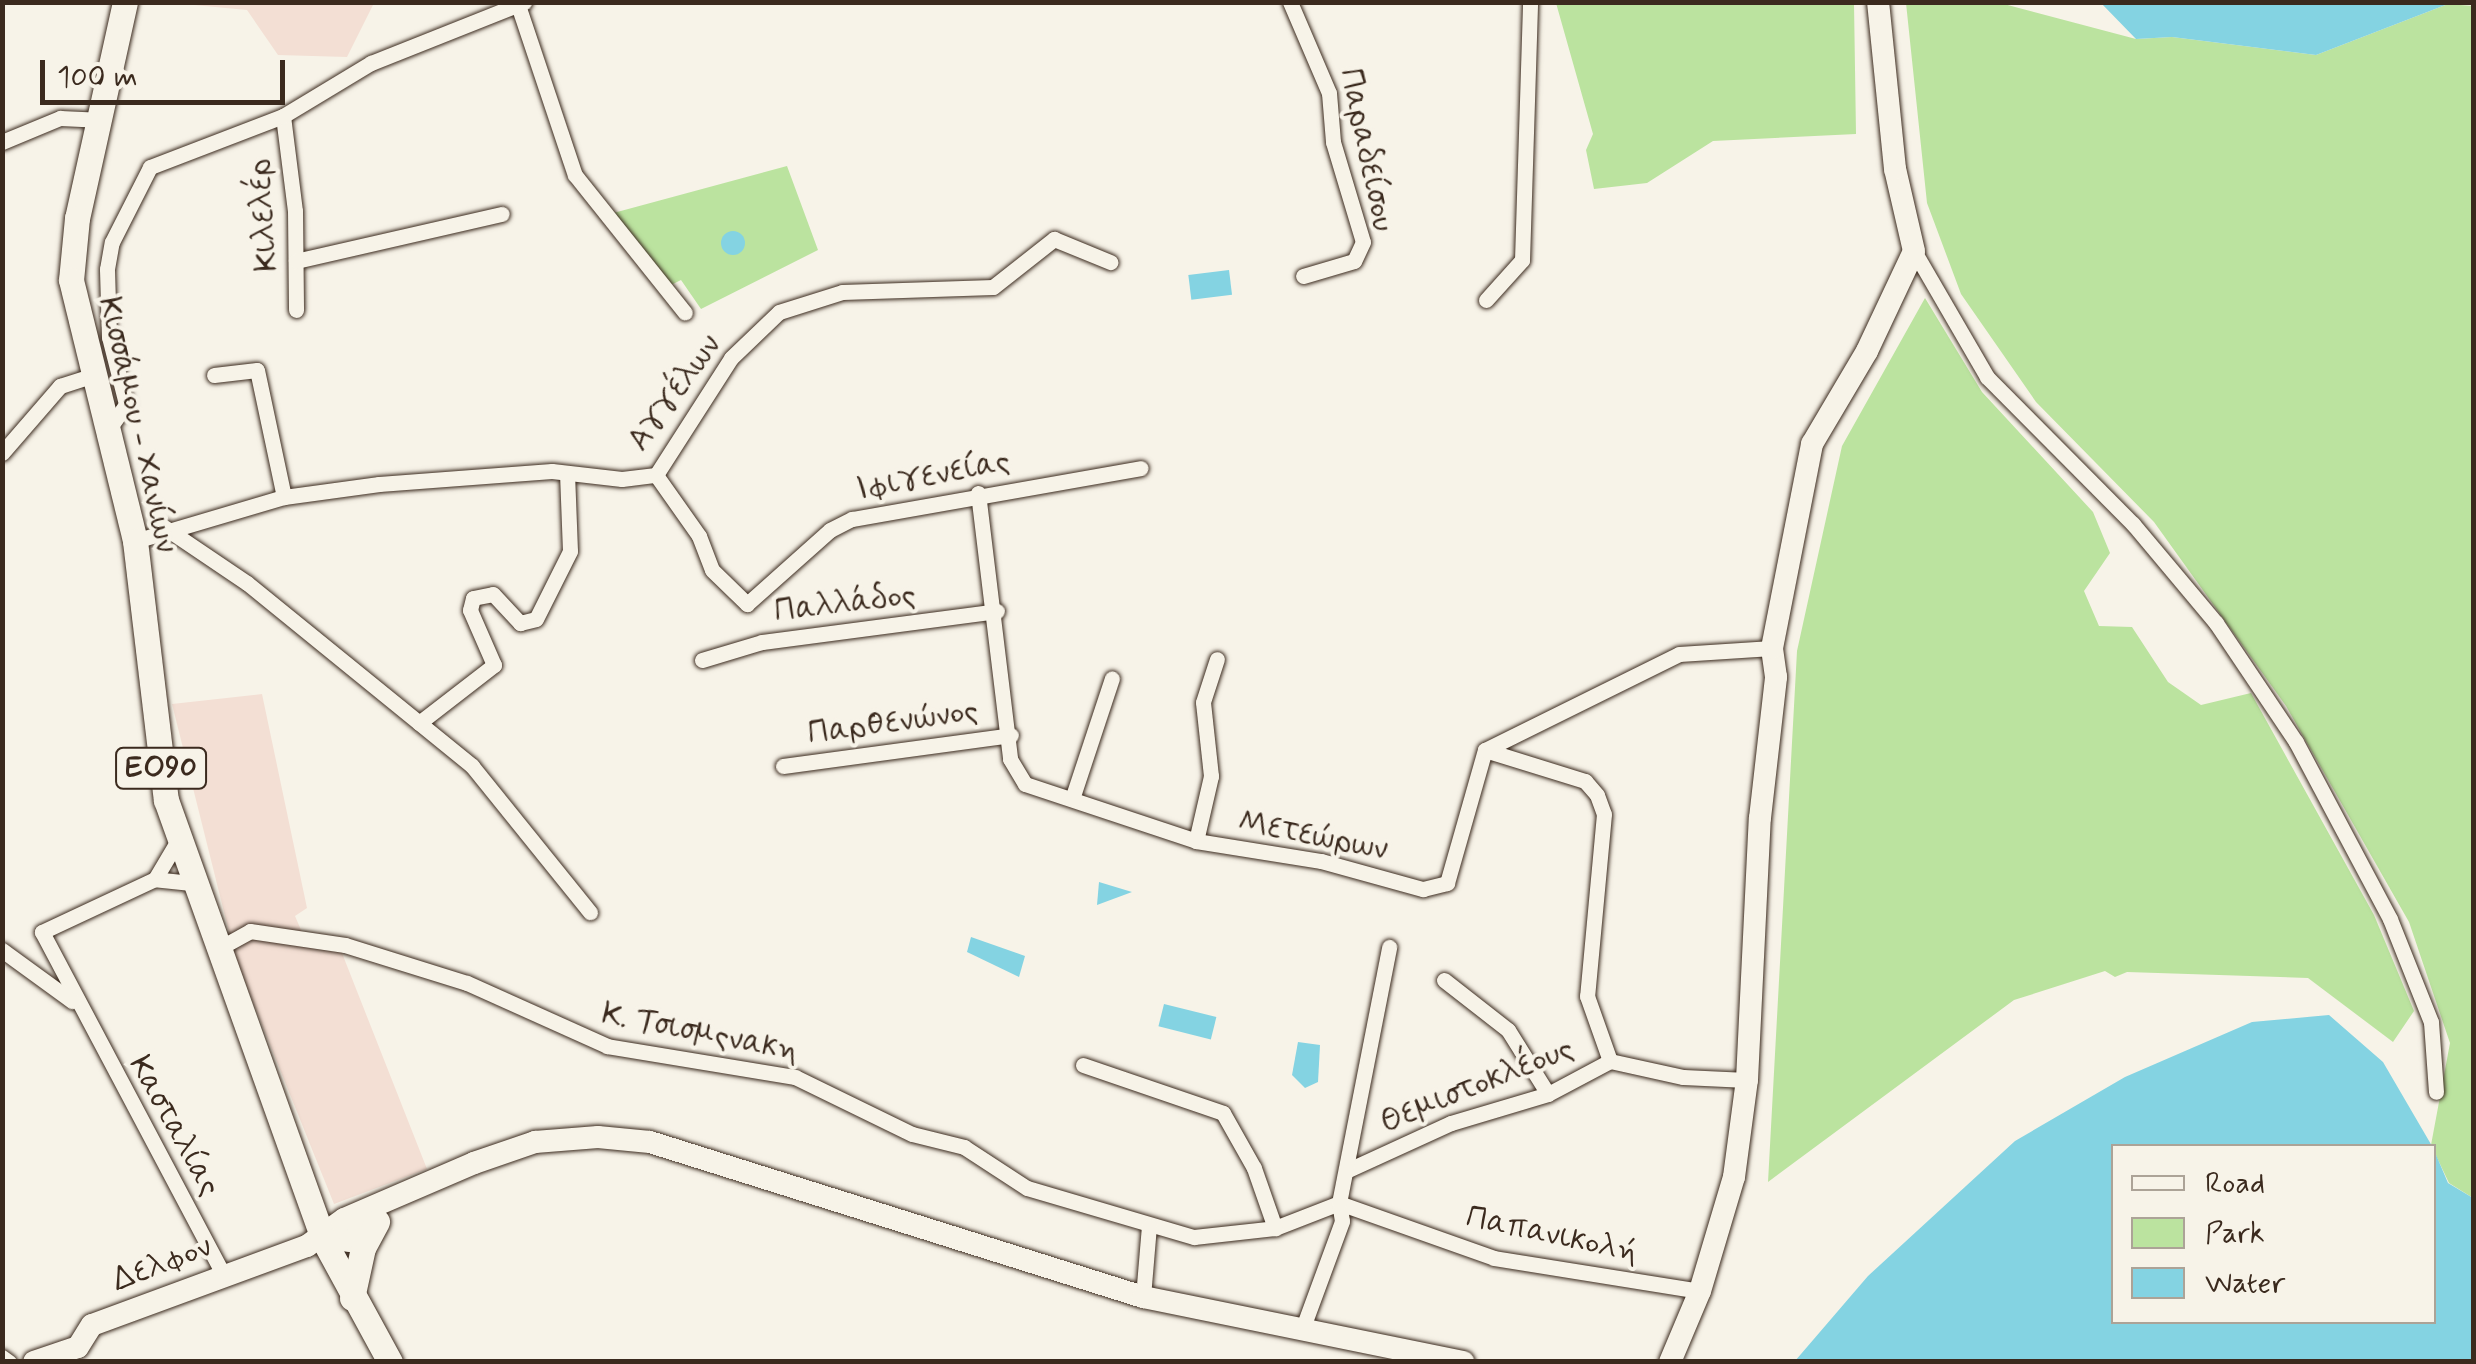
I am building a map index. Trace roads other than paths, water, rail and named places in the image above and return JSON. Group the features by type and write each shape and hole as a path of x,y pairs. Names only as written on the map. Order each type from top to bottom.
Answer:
{"main road":[{"name":"Κισσάμου - Χανίων","path":"125,2 102,120 76,218 71,280 135,541 162,780 176,842 323,1239 390,1362"},
{"path":"352,1298 363,1248 377,1222"}],"street":[{"name":"Παραδείσου","path":"1290,2 1329,93 1333,142 1363,242 1354,261 1303,276"},
{"path":"1486,300 1522,260 1530,2"},
{"path":"1878,2 1895,169 1914,251 1986,377 2133,524 2225,635 2296,742 2390,919 2431,1022 2436,1092"},
{"path":"106,433 126,404 109,337 106,268 150,167 283,116 371,63 521,4 556,136 574,175 685,313"},
{"name":"Κιλελέρ","path":"283,116 296,261 296,310"},
{"path":"2,142 60,118 102,120"},
{"path":"296,261 502,214"},
{"name":"Αγγέλων","path":"135,541 164,527 284,496 567,472 622,479 656,475 731,358 778,312 842,292 993,288 1054,239 1110,262"},
{"path":"1670,1362 1700,1291 1734,1178 1747,1080 1760,818 1776,677 1772,648 1812,444 1867,352 1914,251"},
{"path":"214,375 256,370 284,496"},
{"path":"2,453 60,386 92,376"},
{"name":"Ιφιγενείας","path":"656,475 699,536 712,570 742,604 759,600 830,530 852,519 978,493 1141,468"},
{"path":"419,723 494,664 470,610 473,598 492,594 524,624 536,619 570,551 567,472"},
{"name":"Μετεώρων","path":"978,493 997,612 1014,774 1072,800 1196,842 1441,887 1485,750"},
{"path":"164,527 247,584 472,766 590,912"},
{"name":"Παλλάδος","path":"702,660 762,642 997,612"},
{"path":"1485,750 1679,654 1772,648"},
{"path":"1196,842 1211,776 1203,702 1218,659"},
{"path":"1072,800 1112,678"},
{"name":"Παρθενώνος","path":"783,766 1011,735"},
{"path":"1485,750 1586,780 1597,795 1603,832 1587,996 1610,1061"},
{"path":"176,842 155,878 191,882"},
{"name":"Κασταλίας","path":"155,878 42,932 76,1004 224,1274"},
{"name":"Κ. Τσισμςνακη","path":"216,950 250,931 345,944 466,983 607,1046 794,1077 912,1134 964,1147 1028,1188 1194,1237 1275,1228 1339,1203"},
{"path":"1302,1330 1332,1254 1389,947"},
{"name":"Κασταλίας","path":"2,950 76,1004"},
{"path":"1444,980 1508,1030 1548,1094"},
{"name":"Θεμιστοκλέους","path":"1346,1170 1451,1123 1548,1094 1610,1061 1683,1077 1747,1080"},
{"path":"1083,1065 1224,1113 1254,1168 1275,1228"},
{"path":"323,1239 344,1219 535,1142 632,1139 1143,1297 1463,1362"},
{"path":"323,1239 350,1241 416,1191"},
{"name":"Παπανικολή","path":"1339,1203 1494,1258 1700,1291"},
{"path":"1143,1297 1149,1226"},
{"name":"Δελφον","path":"34,1362 81,1354 92,1325 323,1239"},
{"path":"2,1357 9,1362"}],"water":[{"path":"2473,2 2448,4 2316,55 2172,37 2136,39 2101,3"},
{"path":"733,231 745,243 733,255 721,243"},
{"path":"1229,270 1232,295 1191,300 1188,275"},
{"path":"1099,882 1132,892 1097,905"},
{"path":"971,937 1025,956 1019,977 967,952"},
{"path":"1164,1004 1216,1017 1211,1039 1158,1026"},
{"path":"2329,1015 2383,1062 2431,1144 2111,1144 2111,1324 2436,1324 2436,1155 2448,1183 2473,1198 2473,1361 1795,1361 1868,1276 2015,1141 2125,1077 2252,1022"},
{"path":"1298,1042 1320,1045 1318,1082 1305,1088 1292,1075"}]}
